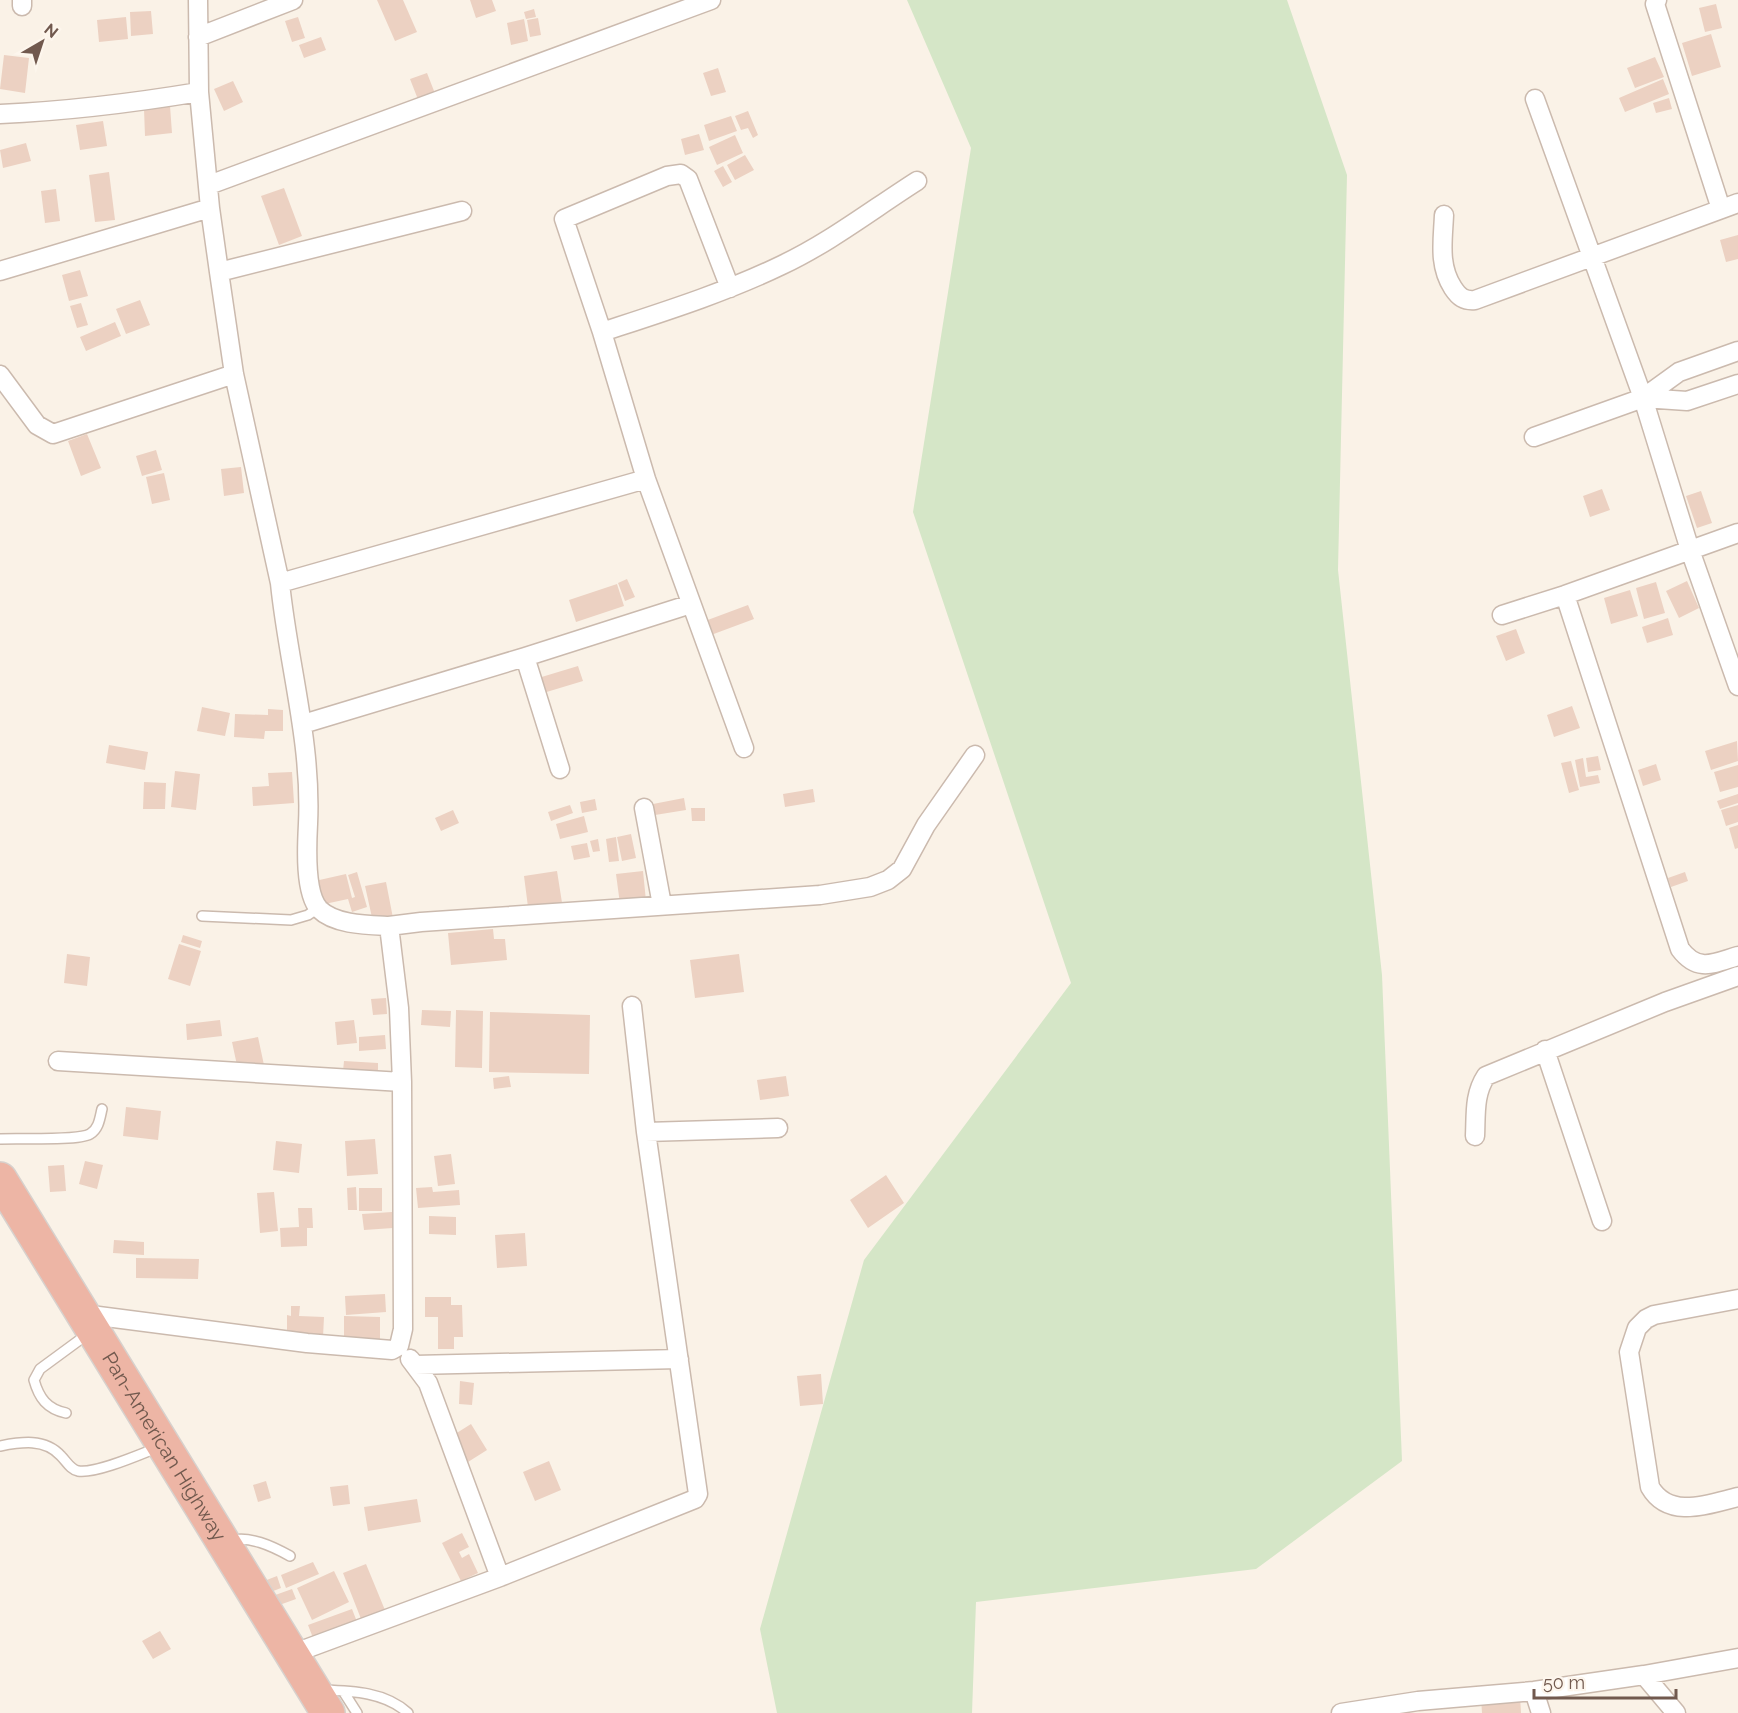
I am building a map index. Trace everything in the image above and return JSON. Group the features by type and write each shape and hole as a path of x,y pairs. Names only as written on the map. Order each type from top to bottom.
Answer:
{"highway":[{"name":"Pan-American Highway","path":"0,1179 292,1654 328,1698"}],"street":[{"path":"198,0 199,92 210,208 234,374 280,583 303,724 308,788 306,849 310,886 318,908 329,916 344,921 389,926 820,895 870,887 888,880 902,868 926,825 975,755"},
{"path":"198,37 293,0"},
{"path":"209,185 711,0"},
{"path":"1444,215 1442,260 1448,280 1459,297 1468,301 1592,258 1730,206 1655,4 1657,0"},
{"path":"0,114 61,111 133,103 199,92"},
{"path":"1535,99 1643,398 1690,550 1738,686"},
{"path":"730,288 688,179 681,174 674,174 564,219 602,332 646,479 744,748"},
{"path":"602,332 730,288 783,265 917,181"},
{"path":"0,271 210,208"},
{"path":"219,272 462,211"},
{"path":"1534,437 1643,398 1679,372 1738,351"},
{"path":"0,375 37,425 53,434 234,374"},
{"path":"1643,398 1687,401 1738,384"},
{"path":"280,583 646,479"},
{"path":"1502,615 1738,533"},
{"path":"1565,595 1680,949 1687,958 1697,964 1710,964 1738,956"},
{"path":"303,724 691,604"},
{"path":"525,657 560,769"},
{"path":"644,808 662,905"},
{"path":"88,1322 392,1350 399,1346 403,1329 402,1082 399,1008 389,926"},
{"path":"1475,1136 1476,1099 1479,1086 1485,1076 1665,1002 1738,976"},
{"path":"292,1654 500,1577 695,1499 699,1488 646,1132 632,1006"},
{"path":"1545,1050 1602,1221"},
{"path":"58,1061 402,1082"},
{"path":"646,1132 778,1128"},
{"path":"1738,1299 1654,1315 1636,1328 1629,1352 1650,1487 1654,1494 1662,1501 1678,1508 1695,1507 1738,1497"},
{"path":"399,1346 428,1383 500,1577"},
{"path":"416,1365 680,1359"},
{"path":"1341,1713 1419,1707 1735,1662"},
{"path":"1644,1675 1676,1713"},
{"path":"1534,1690 1541,1713"}],"lane":[{"path":"202,916 291,920 308,915 318,908"},
{"path":"0,1139 76,1138 91,1134 98,1125 102,1109"},
{"path":"66,1413 55,1411 39,1396 34,1380 40,1369 88,1322"},
{"path":"0,1446 22,1442 45,1444 57,1451 71,1468 88,1471 117,1463 164,1445"},
{"path":"224,1543 240,1538 271,1546 290,1556"},
{"path":"328,1698 378,1695 398,1703 408,1713"},
{"path":"328,1698 357,1713"}],"green space":[{"path":"907,0 1287,0 1347,175 1338,570 1382,975 1402,1461 1256,1569 976,1602 972,1713 777,1713 760,1629 864,1260 1071,983 913,512 971,148"}],"building":[{"path":"377,0 403,0 417,32 395,41"},
{"path":"470,0 492,0 496,11 476,18"},
{"path":"1716,4 1722,28 1705,32 1699,8"},
{"path":"534,9 536,17 526,19 524,12"},
{"path":"151,11 153,34 131,36 130,12"},
{"path":"126,17 128,39 99,42 97,20"},
{"path":"298,17 305,38 292,42 285,21"},
{"path":"538,18 541,35 530,37 527,20"},
{"path":"524,19 528,41 511,45 507,23"},
{"path":"1711,34 1721,67 1692,76 1682,43"},
{"path":"321,37 326,50 304,58 299,45"},
{"path":"4,55 29,58 25,93 0,89"},
{"path":"1655,57 1664,77 1635,88 1627,68"},
{"path":"718,68 726,92 711,96 703,73"},
{"path":"427,73 436,96 419,102 410,79"},
{"path":"1663,79 1669,94 1625,112 1619,98"},
{"path":"233,81 243,102 224,111 214,89"},
{"path":"1669,98 1672,109 1656,113 1653,103"},
{"path":"170,106 172,133 145,136 144,109"},
{"path":"748,111 758,135 753,138 748,128 741,130 735,116"},
{"path":"731,116 737,131 709,141 704,125"},
{"path":"103,121 107,146 80,150 76,125"},
{"path":"699,134 704,150 685,155 681,139"},
{"path":"735,135 743,153 717,165 709,147"},
{"path":"26,143 31,161 3,168 0,150"},
{"path":"745,155 754,170 735,180 727,165"},
{"path":"723,166 732,182 723,187 714,171"},
{"path":"109,172 115,220 95,222 89,175"},
{"path":"284,188 302,236 279,245 261,196"},
{"path":"56,189 60,221 45,223 41,191"},
{"path":"1738,235 1738,259 1726,262 1720,240"},
{"path":"80,270 88,296 69,301 62,275"},
{"path":"140,300 150,325 126,334 116,309"},
{"path":"81,303 88,325 77,328 70,306"},
{"path":"115,322 121,336 86,351 80,337"},
{"path":"87,434 101,468 81,476 68,441"},
{"path":"156,450 162,470 142,476 136,456"},
{"path":"241,467 244,493 224,496 221,469"},
{"path":"164,473 170,500 152,504 146,477"},
{"path":"1602,489 1610,510 1590,517 1583,496"},
{"path":"1701,491 1712,523 1697,528 1686,496"},
{"path":"627,579 635,597 625,601 618,583"},
{"path":"1687,581 1699,608 1679,618 1666,591"},
{"path":"1656,582 1665,613 1644,619 1636,588"},
{"path":"617,584 624,606 576,622 569,600"},
{"path":"1630,590 1638,616 1611,624 1604,598"},
{"path":"748,605 754,619 711,635 705,621"},
{"path":"1668,618 1673,635 1647,643 1642,627"},
{"path":"1516,629 1525,653 1506,661 1496,636"},
{"path":"578,666 583,681 540,694 535,679"},
{"path":"1572,706 1580,728 1554,737 1547,715"},
{"path":"202,707 230,713 225,736 197,731"},
{"path":"268,709 283,710 283,731 265,731 264,739 234,737 235,714 268,715"},
{"path":"1737,741 1738,761 1711,770 1705,751"},
{"path":"109,745 148,752 145,770 106,763"},
{"path":"1598,756 1601,770 1588,772 1586,758"},
{"path":"1583,758 1586,777 1598,775 1600,783 1580,787 1575,760"},
{"path":"1571,761 1579,790 1569,793 1561,763"},
{"path":"1656,764 1661,780 1643,786 1638,770"},
{"path":"1738,765 1738,787 1720,792 1714,772"},
{"path":"175,771 200,774 196,810 171,807"},
{"path":"292,772 294,803 253,806 252,787 269,786 268,773"},
{"path":"144,782 166,783 165,809 143,809"},
{"path":"813,789 815,802 785,807 783,794"},
{"path":"1738,794 1738,803 1720,809 1717,801"},
{"path":"684,798 686,810 655,815 653,804"},
{"path":"595,799 597,810 582,813 580,802"},
{"path":"570,805 573,813 551,821 548,812"},
{"path":"1738,805 1738,822 1726,826 1721,810"},
{"path":"691,808 705,808 705,821 692,821"},
{"path":"453,810 459,823 441,831 435,818"},
{"path":"584,816 588,832 560,839 556,824"},
{"path":"1738,825 1738,848 1735,849 1729,828"},
{"path":"631,834 636,858 622,861 617,837"},
{"path":"616,837 619,861 609,862 606,839"},
{"path":"598,839 600,851 593,852 590,841"},
{"path":"587,843 590,857 574,860 571,846"},
{"path":"557,871 563,909 552,911 550,904 528,907 524,876"},
{"path":"643,871 646,901 620,904 616,874"},
{"path":"357,872 367,907 352,912 348,899 320,905 315,881 346,874 352,898 355,897 348,875"},
{"path":"1685,872 1688,881 1671,887 1668,878"},
{"path":"386,882 393,918 373,922 365,886"},
{"path":"493,929 494,939 505,939 507,960 451,965 448,933"},
{"path":"183,935 202,941 200,948 181,942"},
{"path":"179,944 201,951 190,986 168,979"},
{"path":"67,954 90,957 87,986 64,983"},
{"path":"739,954 744,992 695,998 690,960"},
{"path":"386,998 387,1014 373,1015 371,999"},
{"path":"422,1010 451,1011 450,1027 421,1025"},
{"path":"456,1010 483,1011 482,1068 455,1067"},
{"path":"490,1012 590,1015 589,1074 489,1072"},
{"path":"220,1020 222,1036 187,1040 186,1024"},
{"path":"354,1020 357,1043 337,1045 335,1022"},
{"path":"385,1035 386,1049 359,1051 359,1037"},
{"path":"258,1037 264,1065 238,1070 232,1042"},
{"path":"344,1061 378,1063 378,1074 343,1071"},
{"path":"509,1076 511,1087 494,1089 493,1078"},
{"path":"786,1076 789,1096 760,1100 757,1080"},
{"path":"126,1107 161,1111 158,1140 123,1136"},
{"path":"375,1139 378,1174 347,1176 345,1141"},
{"path":"276,1141 302,1144 299,1173 273,1170"},
{"path":"451,1154 455,1184 438,1186 434,1156"},
{"path":"85,1161 103,1165 97,1189 79,1184"},
{"path":"64,1165 66,1191 50,1192 48,1166"},
{"path":"886,1175 904,1203 868,1228 850,1200"},
{"path":"356,1187 357,1210 348,1210 347,1188"},
{"path":"432,1187 433,1192 459,1190 460,1205 418,1208 416,1188"},
{"path":"359,1188 382,1188 382,1211 359,1211"},
{"path":"274,1192 278,1231 260,1233 257,1193"},
{"path":"298,1208 312,1208 313,1228 307,1228 307,1246 281,1247 280,1228 299,1227"},
{"path":"392,1212 393,1228 364,1230 362,1214"},
{"path":"429,1216 456,1217 456,1235 429,1234"},
{"path":"525,1233 527,1266 497,1268 495,1235"},
{"path":"114,1240 144,1242 144,1255 113,1253"},
{"path":"136,1258 199,1259 198,1279 136,1278"},
{"path":"385,1294 386,1312 346,1315 345,1296"},
{"path":"425,1297 451,1297 451,1305 462,1305 463,1337 454,1337 454,1349 438,1349 438,1317 425,1317"},
{"path":"291,1306 300,1306 299,1316 324,1317 323,1337 287,1336 287,1315 291,1316"},
{"path":"344,1316 380,1317 380,1345 344,1344"},
{"path":"821,1374 823,1404 800,1406 797,1376"},
{"path":"460,1381 474,1383 472,1405 459,1404"},
{"path":"471,1424 487,1450 468,1462 452,1436"},
{"path":"549,1461 561,1490 535,1501 523,1472"},
{"path":"266,1481 271,1498 258,1502 253,1485"},
{"path":"348,1485 350,1504 333,1506 330,1487"},
{"path":"417,1499 421,1522 368,1531 364,1507"},
{"path":"462,1533 469,1547 459,1552 462,1558 469,1554 478,1573 461,1581 442,1543"},
{"path":"313,1562 319,1574 286,1588 281,1575"},
{"path":"366,1564 387,1615 363,1624 343,1573"},
{"path":"334,1571 349,1602 312,1620 297,1588"},
{"path":"277,1576 281,1588 263,1595 259,1583"},
{"path":"292,1589 296,1599 271,1608 267,1598"},
{"path":"352,1609 359,1627 315,1643 308,1625"},
{"path":"160,1631 171,1649 153,1659 142,1641"},
{"path":"1520,1696 1521,1713 1482,1713 1481,1698"}]}
